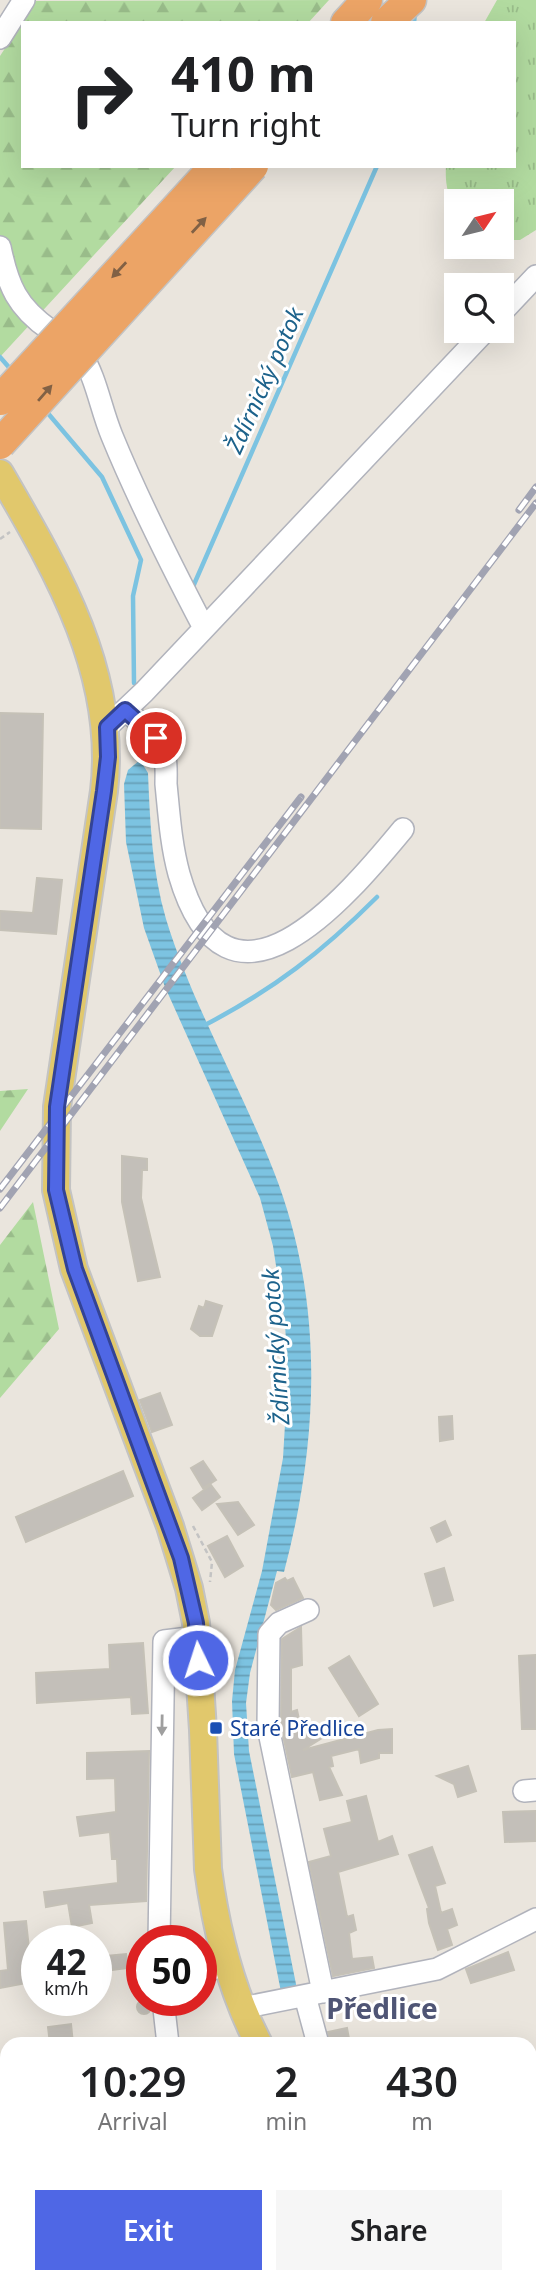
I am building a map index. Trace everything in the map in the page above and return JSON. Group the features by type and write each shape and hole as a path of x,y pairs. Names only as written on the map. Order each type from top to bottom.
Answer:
{"highway":[{"path":"348,21 367,0"},
{"path":"388,21 406,0"},
{"path":"388,21 411,0"},
{"path":"0,400 213,168"},
{"path":"0,444 251,168"}],"main road":[{"path":"0,473 68,599 96,676 116,718 57,1107 56,1190 75,1269 181,1558 197,1637 211,1925"},
{"path":"217,1972 242,2008 256,2037"}],"street":[{"path":"0,38 24,0"},
{"path":"0,247 4,270 18,303 33,318 78,349 96,382 110,432 200,621"},
{"path":"514,299 536,276"},
{"path":"403,829 356,883 322,916 282,945 250,951 224,944 211,934 194,912 179,872 164,753 156,738 116,718 200,621 473,343"},
{"path":"308,1610 279,1623 268,1634 268,1727 314,1994 317,2037"},
{"path":"159,1925 164,1641 197,1637"},
{"path":"242,2008 437,1969 536,1919"},
{"path":"165,2016 167,2037"}],"green space":[{"path":"329,0 310,21 23,21 36,1"},
{"path":"497,0 536,0 536,230 520,240 514,240 514,189 448,189 446,183 446,168 516,168 516,21 485,21"},
{"path":"21,24 21,168 174,168 0,357 0,56"},
{"path":"28,1089 0,1131 0,1091"},
{"path":"33,1202 59,1329 0,1398 0,1245"}],"water":[{"path":"140,760 148,773 155,865 166,919 203,1015 274,1172 291,1221 309,1321 310,1422 296,1522 284,1572 277,1571 250,1673 246,1703 249,1751 297,1989 281,1992 234,1754 232,1701 235,1670 262,1571 283,1458 288,1374 285,1324 273,1246 260,1198 165,987 144,928 126,842 124,784 128,770"}],"building":[{"path":"0,713 43,714 41,829 0,828"},
{"path":"37,878 62,880 56,934 0,930 0,911 33,913"},
{"path":"122,1156 147,1159 147,1170 142,1170 141,1198 160,1277 138,1281 122,1202"},
{"path":"206,1301 222,1306 212,1336 200,1336 191,1329 199,1306 204,1308"},
{"path":"160,1393 172,1425 152,1432 140,1400"},
{"path":"452,1416 453,1439 440,1441 439,1417"},
{"path":"203,1461 216,1480 203,1488 191,1468"},
{"path":"123,1471 133,1496 26,1542 16,1517"},
{"path":"211,1485 220,1497 202,1510 193,1498"},
{"path":"238,1502 254,1525 238,1535 217,1504"},
{"path":"445,1521 451,1535 437,1542 431,1528"},
{"path":"227,1536 243,1566 225,1577 208,1546"},
{"path":"444,1568 453,1600 434,1606 425,1574"},
{"path":"285,1578 287,1581 293,1578 303,1598 276,1610 271,1605 276,1583"},
{"path":"301,1627 302,1665 291,1668 291,1712 297,1710 302,1733 340,1723 341,1726 303,1750 378,1730 392,1729 392,1753 379,1753 379,1758 361,1763 359,1749 331,1756 333,1766 329,1767 342,1795 320,1800 313,1772 292,1777 281,1726 282,1639"},
{"path":"143,1643 148,1713 132,1714 131,1697 37,1703 36,1673 110,1669 109,1645"},
{"path":"536,1655 536,1729 522,1729 519,1656"},
{"path":"349,1656 378,1704 359,1716 329,1668"},
{"path":"149,1751 146,1901 89,1905 92,1923 72,1925 68,1903 46,1907 44,1892 118,1883 117,1859 112,1859 110,1832 80,1836 77,1817 116,1812 115,1778 87,1779 87,1753"},
{"path":"468,1766 476,1791 458,1797 454,1784 437,1776"},
{"path":"366,1796 378,1842 392,1836 398,1854 338,1872 347,1917 353,1915 356,1930 349,1933 352,1959 372,1957 374,1968 333,1976 309,1862 331,1856 324,1829 352,1822 347,1801"},
{"path":"536,1811 536,1841 505,1842 503,1812"},
{"path":"432,1847 445,1883 435,1886 441,1913 452,1909 457,1925 447,1929 452,1945 438,1950 429,1923 429,1908 409,1855"},
{"path":"26,1921 26,1925 21,1925 21,1984 0,1988 0,1971 8,1970 4,1923"},
{"path":"508,1952 514,1970 471,1983 466,1969"},
{"path":"126,1954 126,1968 112,1970 112,1955"},
{"path":"71,2024 72,2037 49,2037 48,2027"},
{"path":"347,2028 349,2037 329,2037 328,2032"}],"waterway":[{"name":"Ždírnický potok","path":"414,21 415,11"},
{"name":"Ždírnický potok","path":"192,589 376,168"},
{"name":"Ždírnický potok","path":"0,357 13,372"},
{"name":"Ždírnický potok","path":"46,411 102,477 141,560 133,596 134,683"},
{"path":"205,1025 253,998 296,968 337,935 377,897"}],"railway":[{"path":"519,510 536,487"},
{"path":"0,1208 536,503"},
{"path":"0,1189 301,797"}],"place":[{"name":"Staré Předlice","path":"216,1728"}],"district":[{"name":"Předlice","path":"382,2008"}],"route":[{"path":"156,738 125,710 107,727 108,757 104,791 57,1107 56,1190 61,1222 75,1269 181,1558 196,1623 198,1660"}]}
